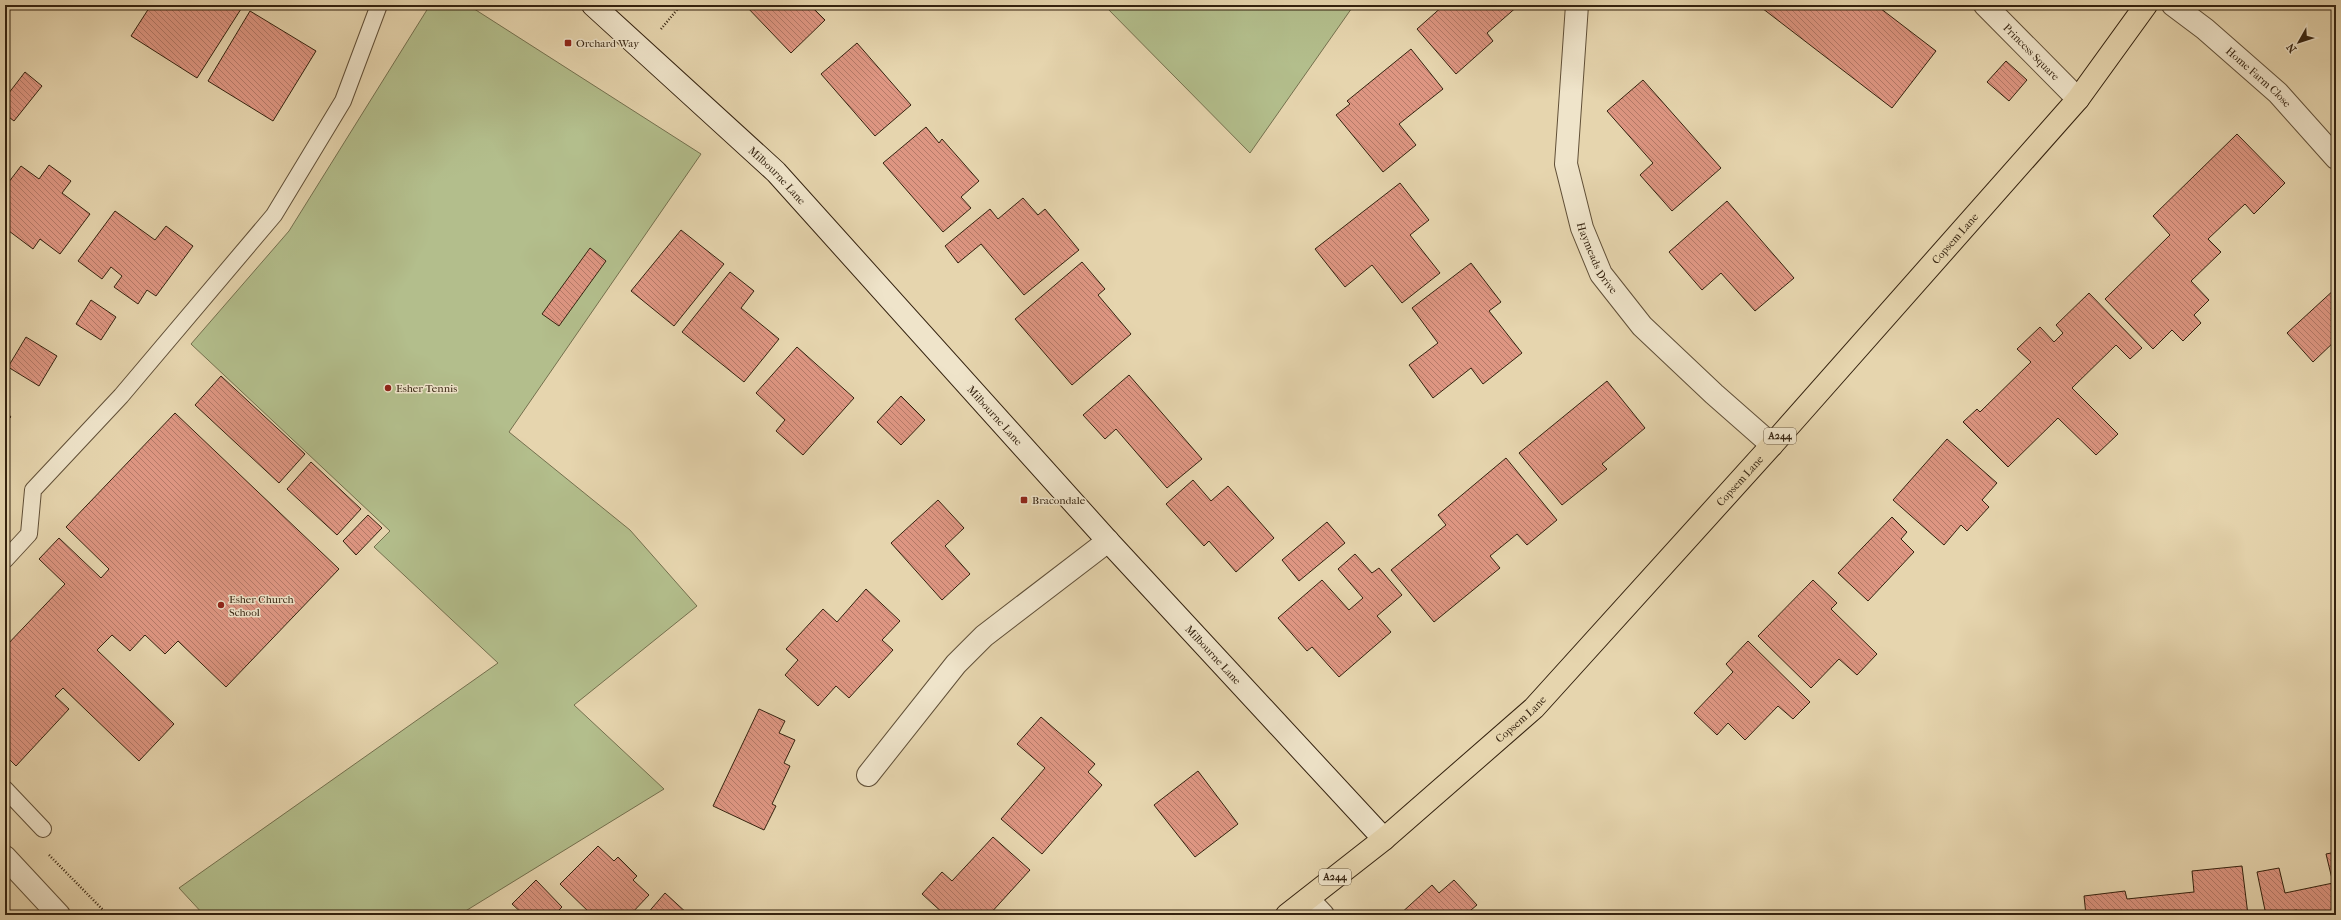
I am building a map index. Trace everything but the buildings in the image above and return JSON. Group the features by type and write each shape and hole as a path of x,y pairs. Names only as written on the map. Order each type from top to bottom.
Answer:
{"main road":[{"name":"Copsem Lane","path":"1384,839 1534,708 1772,445 2078,99 2146,5"},
{"name":"A244","path":"1287,915 1384,839"}],"street":[{"name":"Milbourne Lane","path":"593,5 776,172 1108,541 1384,839"},
{"name":"Haymeads Drive","path":"1577,5 1566,164 1582,228 1601,274 1642,326 1772,445"},
{"name":"Princess Square","path":"1985,5 2078,99"},
{"name":"Home Farm Close","path":"2174,5 2205,29 2278,93 2336,158"},
{"path":"868,775 956,664 984,636 1108,541"},
{"path":"5,857 59,915"},
{"path":"1308,899 1323,915"}],"lane":[{"path":"5,560 29,534 32,490 121,396 274,215 343,101 379,5"},
{"path":"5,789 43,829"}],"path":[{"path":"45,851 108,915"}],"green space":[{"name":"Esher Tennis","path":"430,5 468,5 701,154 509,432 630,530 697,606 574,705 664,789 459,915 204,915 179,888 498,663 374,547 390,531 191,344 289,231"},
{"path":"1104,5 1354,5 1250,153"}],"place":[{"name":"Orchard Way","path":"568,43"},
{"name":"Esher Tennis","path":"388,388"},
{"name":"Bracondale","path":"1024,500"},
{"name":"Esher Church School","path":"221,605"}]}
